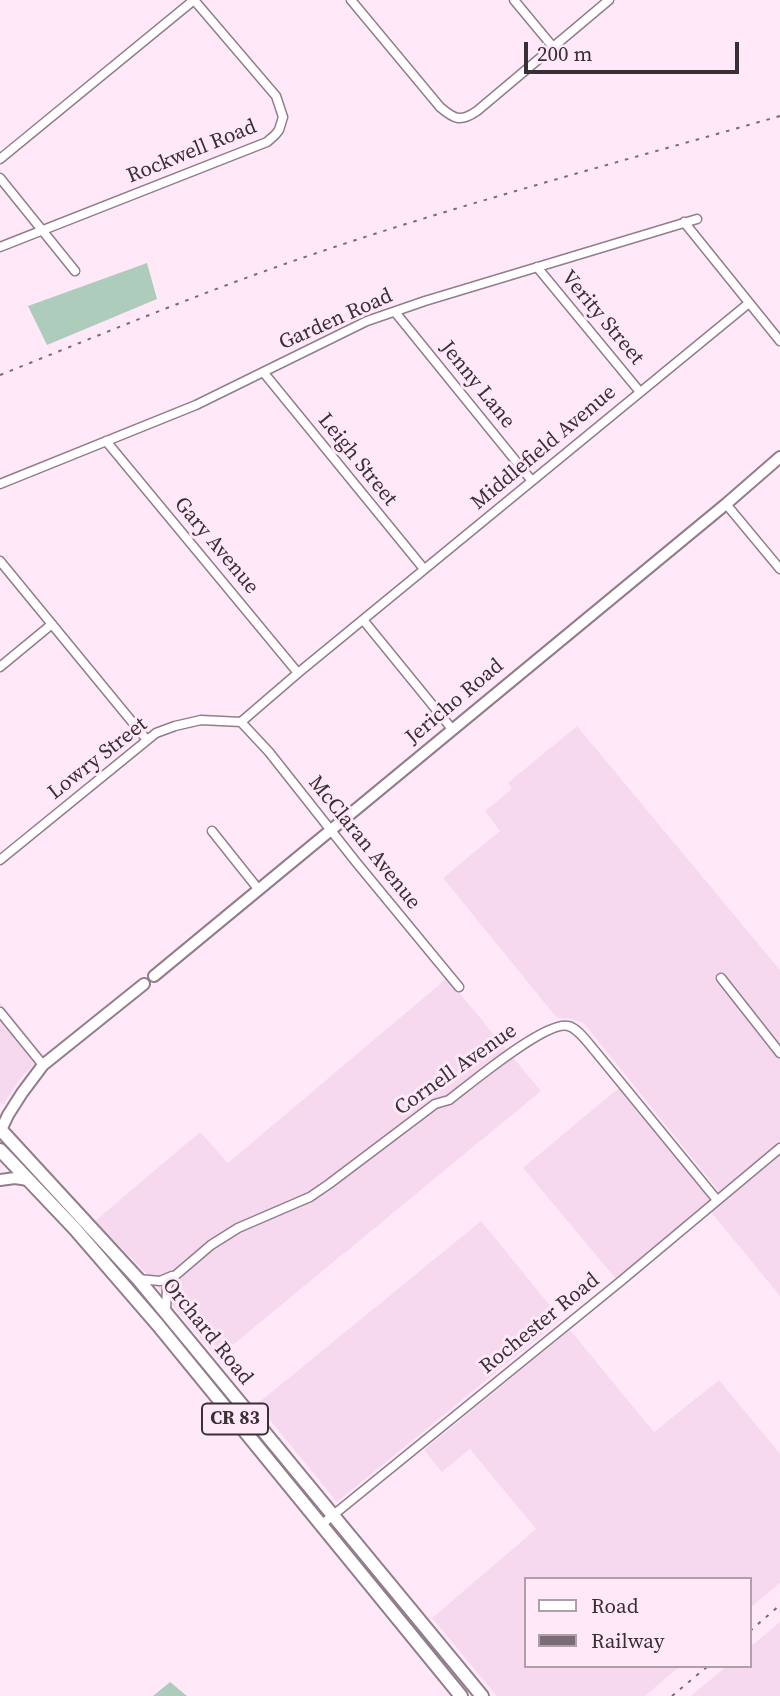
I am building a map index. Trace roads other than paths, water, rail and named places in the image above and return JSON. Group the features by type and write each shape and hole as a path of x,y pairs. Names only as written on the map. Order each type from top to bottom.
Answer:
{"main road":[{"name":"Jericho Road","path":"154,976 780,457"},
{"path":"0,1131 22,1093 43,1065 144,984"},
{"name":"Orchard Road","path":"0,1131 50,1181 138,1279 482,1696"},
{"name":"Orchard Road","path":"0,1150 75,1229 158,1325 461,1696"},
{"path":"0,1180 28,1180"}],"street":[{"path":"0,159 194,0"},
{"name":"Rockwell Road","path":"0,247 267,142 275,135 283,117 276,96 194,0"},
{"path":"351,0 440,107 457,118 469,117 477,111 609,0"},
{"path":"514,0 552,47"},
{"path":"0,178 75,271"},
{"name":"Garden Road","path":"0,484 197,405 367,321 697,219"},
{"path":"684,222 780,341"},
{"name":"Verity Street","path":"537,267 640,392"},
{"name":"Middlefield Avenue","path":"364,621 749,303"},
{"name":"Jenny Lane","path":"395,312 532,481"},
{"name":"Leigh Street","path":"264,373 424,569"},
{"name":"Gary Avenue","path":"106,441 298,673"},
{"path":"726,504 780,569"},
{"path":"0,561 148,740"},
{"path":"242,722 364,621 452,729"},
{"path":"0,667 52,624"},
{"name":"Lowry Street","path":"0,860 156,733 201,720 242,722"},
{"name":"McClaran Avenue","path":"242,722 459,987"},
{"path":"212,831 259,890"},
{"path":"721,978 780,1054"},
{"path":"0,1012 43,1065"},
{"name":"Cornell Avenue","path":"175,1275 211,1245 238,1228 310,1197 435,1104 449,1100 538,1034 557,1026 569,1026 596,1051 717,1200"},
{"name":"Rochester Road","path":"321,1525 780,1148"},
{"path":"138,1279 160,1281 175,1275"},
{"path":"166,1312 167,1287 175,1275"}],"railway":[{"path":"0,375 226,285 361,238 780,116"},
{"path":"752,1629 780,1605"},
{"path":"672,1696 706,1668"}]}
